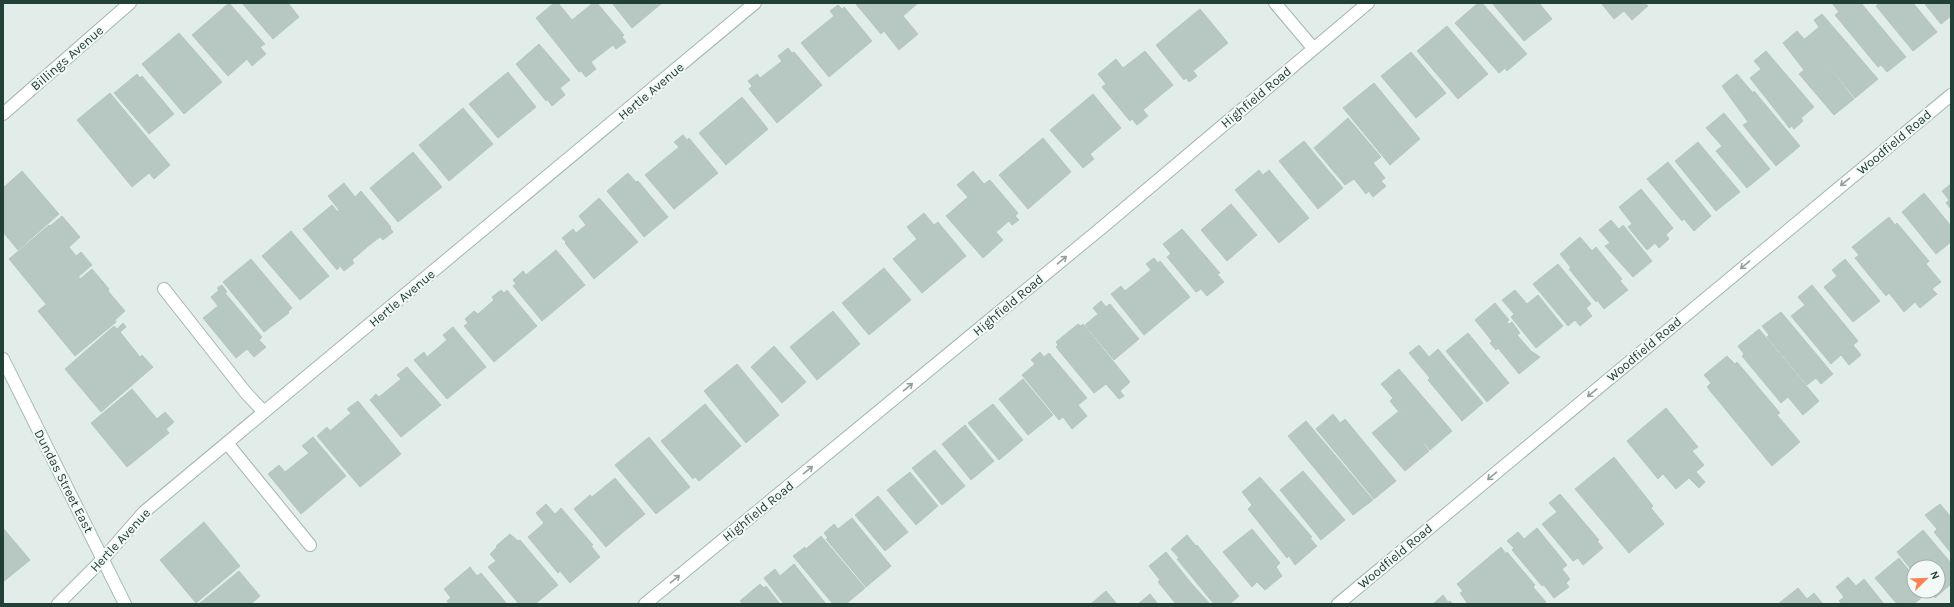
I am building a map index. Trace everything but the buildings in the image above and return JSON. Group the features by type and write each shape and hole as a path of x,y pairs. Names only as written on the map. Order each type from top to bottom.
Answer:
{"street":[{"name":"Billings Avenue","path":"3,114 130,3"},
{"name":"Hertle Avenue","path":"58,604 103,559 144,512 756,3"},
{"path":"1275,3 1313,48"},
{"name":"Highfield Road","path":"645,604 1105,225 1368,3"},
{"name":"Woodfield Road","path":"1338,604 1951,95"},
{"path":"164,289 246,393 264,412"},
{"name":"Dundas Street East","path":"3,359 126,604"},
{"path":"227,443 310,545"}]}
